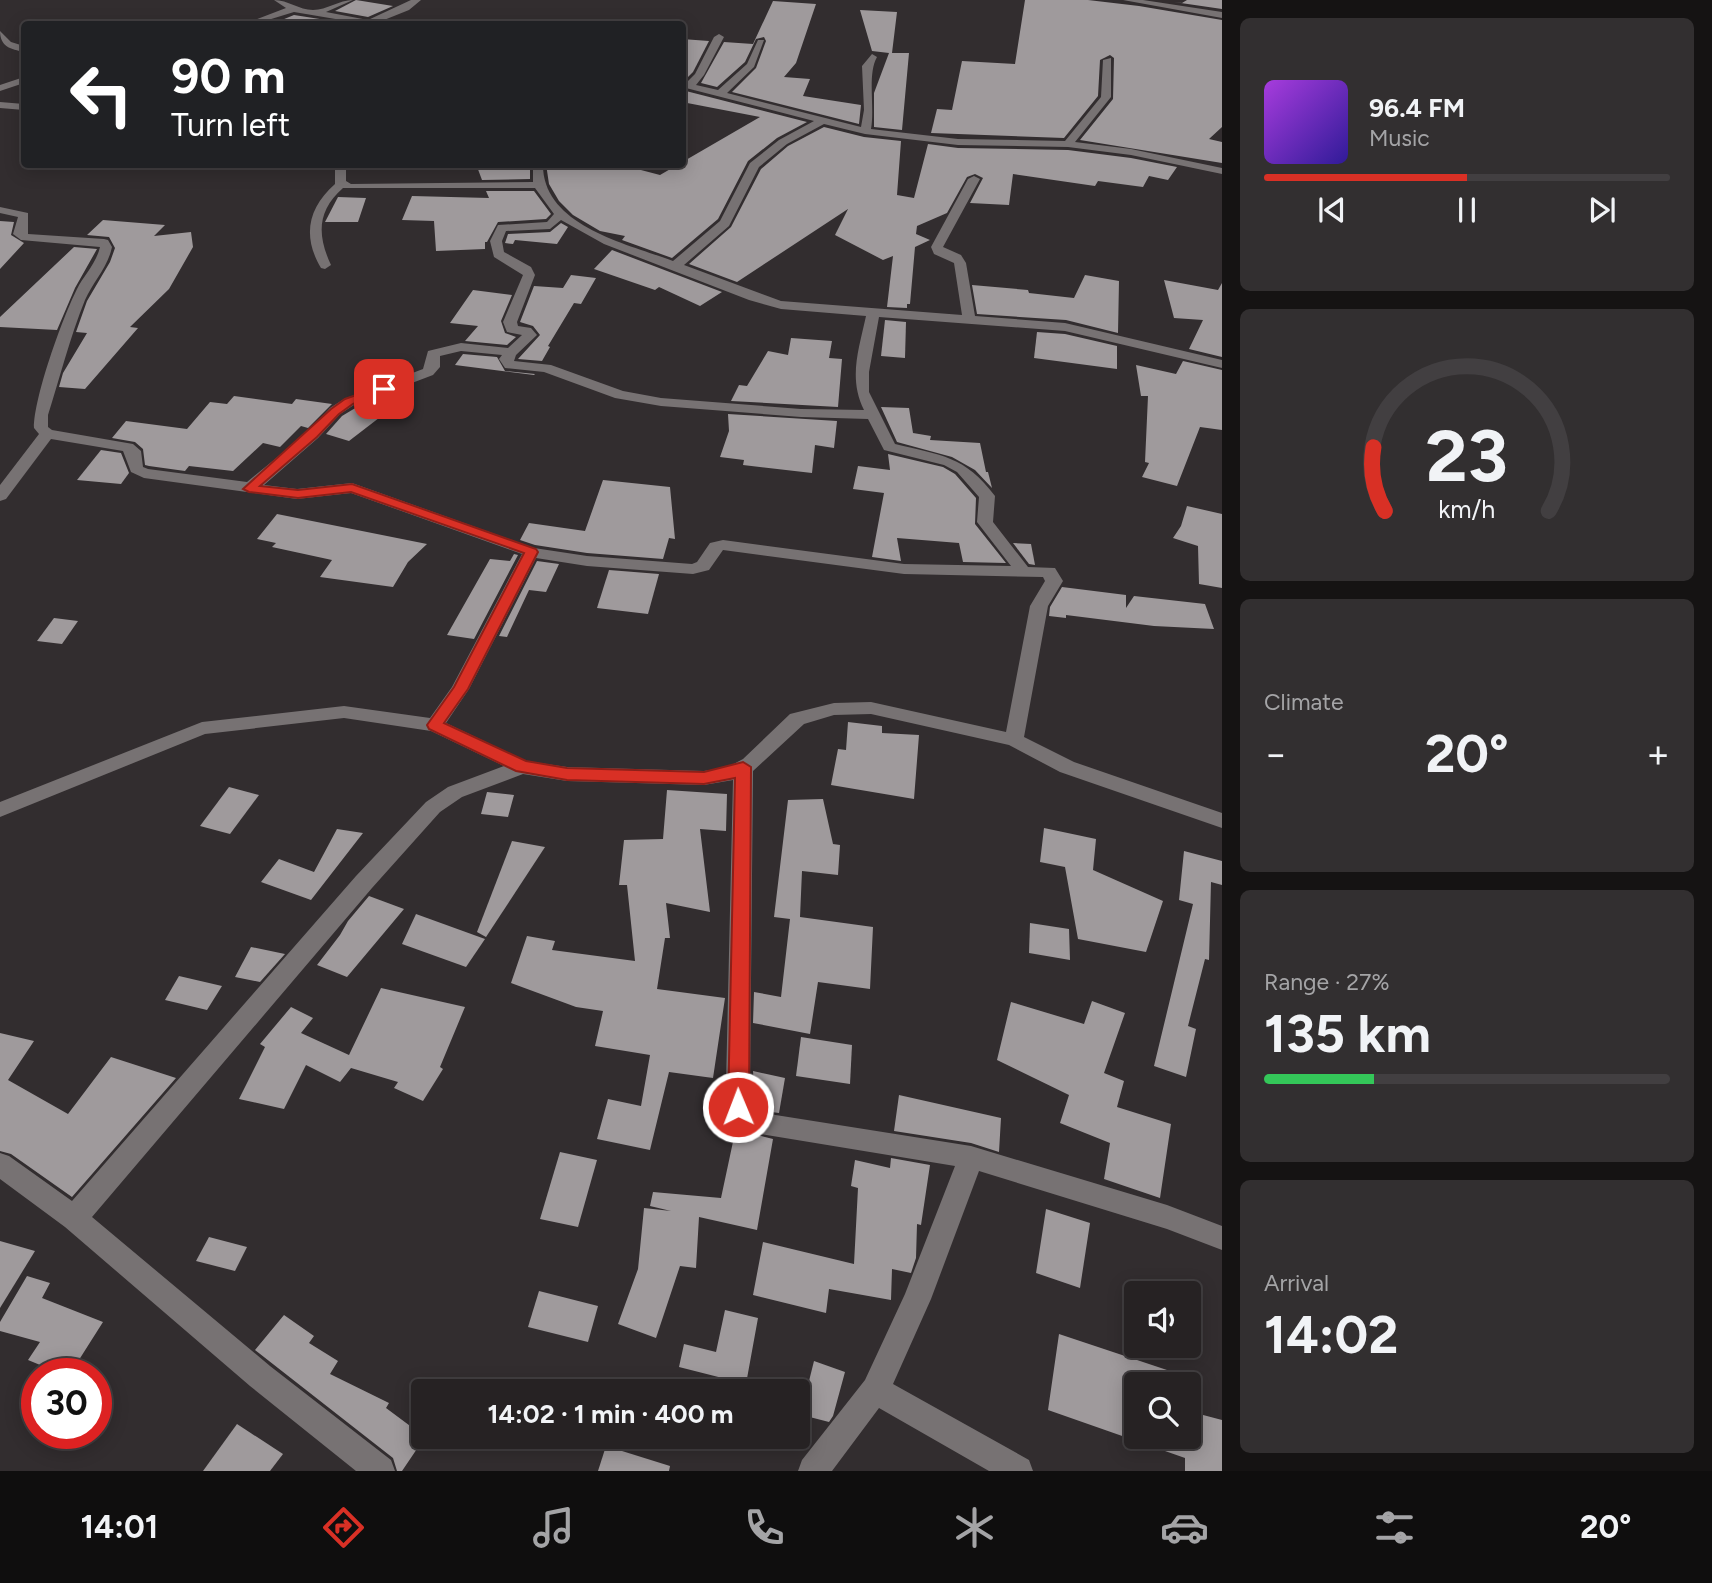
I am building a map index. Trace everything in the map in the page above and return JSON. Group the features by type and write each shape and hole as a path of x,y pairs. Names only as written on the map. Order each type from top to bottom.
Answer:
{"street":[{"path":"278,0 293,9 361,21"},
{"path":"315,13 349,0"},
{"path":"377,21 417,0"},
{"path":"1127,0 1222,15"},
{"path":"257,21 293,9"},
{"path":"0,34 8,44 21,47"},
{"path":"686,85 699,75 719,37"},
{"path":"721,93 751,65 761,42"},
{"path":"865,131 869,110 867,66 872,57"},
{"path":"1068,144 1106,97 1108,60"},
{"path":"0,88 21,81"},
{"path":"686,85 865,131 958,142 1068,144 1131,152 1222,171"},
{"path":"0,105 21,107"},
{"path":"675,266 725,223 754,165 783,142 821,121"},
{"path":"325,265 313,234 314,217 326,199 341,184 341,168"},
{"path":"538,168 537,185 560,214 607,239 754,299 780,305 1065,327 1222,364"},
{"path":"969,319 960,263 957,258 938,251 937,247 974,179"},
{"path":"341,184 362,188 537,185"},
{"path":"0,211 24,215 19,234 24,237 88,241 104,243 106,247 101,261 84,288 68,327 41,415 41,428 47,434 128,447 133,451 136,469 144,473 298,494 352,488 531,552 587,561 693,569 703,566 716,546 723,545 843,564 904,569 1049,572 1054,581 1039,606 1014,740"},
{"path":"560,214 550,225 500,229 496,251 529,275 510,323 512,329 526,331 530,335 506,359 510,365 546,368 620,396 719,408 873,415"},
{"path":"873,313 862,372 862,392 889,447 956,465 984,490 987,496 985,522 1023,571"},
{"path":"249,489 313,435 335,411 349,402 428,372 433,367 433,354 440,349 471,348 511,352"},
{"path":"0,496 47,434"},
{"path":"435,725 460,689 531,552"},
{"path":"0,810 202,728 344,712 435,725 522,766 567,774 704,778 733,773 743,767 797,719 834,709 871,708 1014,740 1067,767 1222,821"},
{"path":"74,1218 364,881 433,807 455,792 522,766"},
{"path":"743,767 738,1107 746,1116 760,1123 971,1157 1167,1217 1222,1238"},
{"path":"813,1471 875,1390 917,1299 971,1157"},
{"path":"0,1164 74,1218 260,1376 380,1471"},
{"path":"875,1390 1017,1471"}],"building":[{"path":"356,0 393,6 368,17 335,11"},
{"path":"1025,0 1088,0 1222,20 1222,127 1209,139 1222,142 1222,163 1080,140 1113,99 1114,58 1110,55 1100,60 1098,96 1064,138 931,133 937,109 952,110 962,61 1015,64"},
{"path":"1187,0 1222,0 1222,9 1174,2 1182,3"},
{"path":"773,1 816,4 796,63 784,77 810,79 803,96 861,105 859,124 732,92 756,68 766,41 764,37 756,39 745,62 717,87 701,83 724,42 753,44"},
{"path":"860,10 897,12 892,53 909,53 902,130 874,127 874,93 889,53 872,51"},
{"path":"294,15 333,21 279,21"},
{"path":"686,39 709,41 693,72 686,79"},
{"path":"686,91 807,122 777,138 748,161 718,219 672,258 622,240 625,236 600,231 573,215 559,201 549,184 547,168 633,168 660,175 672,168 686,168 686,160 760,117 686,103"},
{"path":"824,127 864,137 901,141 897,195 914,198 928,144 958,148 1068,150 1177,167 1168,180 1149,176 1143,187 1098,181 1095,186 1013,174 1009,205 970,203 983,178 975,174 967,177 947,213 917,226 916,234 930,240 915,247 910,304 907,304 907,308 887,307 893,256 883,260 835,235 848,209 737,282 689,264 731,227 761,169 788,146"},
{"path":"478,168 530,168 530,179 482,180"},
{"path":"486,191 534,191 551,214 546,219 498,222 485,242 485,249 436,251 434,221 402,220 412,196 489,198"},
{"path":"338,197 366,198 358,222 325,222"},
{"path":"103,220 165,225 154,236 191,232 193,247 169,289 130,327 138,328 85,389 59,387 63,373 87,333 76,332 87,301 110,262 115,248 109,237 87,235"},
{"path":"0,221 14,222 11,235 24,243 0,269"},
{"path":"561,223 568,227 557,244 515,240 513,244 505,243 508,234 550,232"},
{"path":"74,247 97,249 75,288 57,330 0,327 0,317"},
{"path":"612,250 722,292 700,306 659,287 655,290 594,269"},
{"path":"571,275 596,278 581,304 574,303 542,361 518,359 540,335 533,326 520,322 534,286 563,288"},
{"path":"1085,275 1119,281 1118,333 1066,320 977,314 972,285 1028,290 1029,293 1074,298"},
{"path":"1164,280 1218,290 1222,283 1222,357 1189,349 1203,320 1174,318"},
{"path":"473,290 512,295 501,321 505,333 516,337 507,345 465,341 478,326 450,323"},
{"path":"885,320 906,322 905,358 881,356"},
{"path":"1037,332 1065,334 1117,346 1117,369 1034,358"},
{"path":"791,338 832,341 829,358 842,359 838,407 731,401 739,385 747,386 768,351 788,355"},
{"path":"463,354 497,357 505,371 535,374 534,375 455,365"},
{"path":"1183,361 1222,370 1222,430 1200,427 1177,486 1142,477 1149,463 1145,462 1148,396 1141,396 1136,365 1176,374"},
{"path":"234,396 292,404 296,399 332,404 308,428 301,426 280,447 263,443 233,471 189,466 185,471 145,465 143,449 135,442 112,438 126,421 187,429 210,402 227,404"},
{"path":"357,407 388,411 349,441 326,434 342,416"},
{"path":"881,407 909,408 913,433 931,436 930,440 980,443 992,488 975,470 952,457 897,442"},
{"path":"728,414 837,421 834,448 815,445 812,473 743,465 744,460 720,457 729,431"},
{"path":"101,450 121,453 129,473 121,484 77,480"},
{"path":"888,454 943,467 955,474 976,498 975,524 1006,563 963,562 959,543 897,538 901,561 872,557 884,493 853,489 858,466 890,470"},
{"path":"603,480 670,487 675,539 669,538 663,559 587,553 520,540 529,523 585,531"},
{"path":"1187,506 1222,514 1222,588 1199,584 1198,546 1173,538 1181,526"},
{"path":"277,514 427,544 408,562 393,587 320,577 332,560 272,547 276,543 257,539"},
{"path":"1013,543 1031,544 1035,565 1029,564"},
{"path":"514,554 518,555 474,639 447,635 490,559 510,561"},
{"path":"537,561 559,564 546,592 529,590 507,637 499,636"},
{"path":"609,570 659,574 648,614 597,608"},
{"path":"1062,587 1126,595 1126,608 1134,596 1205,604 1214,629 1154,626 1066,615 1066,618 1049,616 1050,607"},
{"path":"54,618 78,621 62,644 37,641"},
{"path":"848,722 882,726 882,733 919,735 914,799 831,785 838,749 846,750"},
{"path":"229,787 259,795 230,834 200,826"},
{"path":"667,790 727,794 726,831 700,829 710,912 666,903 670,938 665,938 657,989 725,998 713,1078 669,1072 650,1150 597,1139 608,1099 641,1106 650,1055 595,1046 603,1011 576,1007 511,983 527,936 555,941 552,950 635,961 627,885 619,885 624,840 663,839"},
{"path":"487,792 514,795 508,817 481,814"},
{"path":"823,799 833,844 840,845 838,875 802,871 800,917 873,927 870,989 818,982 810,1034 753,1023 754,992 781,997 790,919 774,917 788,800"},
{"path":"1044,828 1096,839 1093,870 1163,901 1146,952 1078,939 1065,867 1040,862"},
{"path":"337,829 363,833 311,900 261,882 279,859 314,872"},
{"path":"512,841 545,847 486,937 477,932"},
{"path":"1184,851 1222,861 1222,885 1211,882 1209,960 1205,959 1188,1026 1196,1029 1186,1077 1154,1066 1193,904 1179,900"},
{"path":"369,896 404,909 347,977 317,965 348,921"},
{"path":"416,914 485,939 466,967 402,944"},
{"path":"1030,923 1069,929 1070,960 1029,953"},
{"path":"251,947 285,954 260,982 235,977"},
{"path":"179,976 222,986 207,1010 165,1000"},
{"path":"381,988 465,1007 440,1067 443,1069 423,1101 394,1088 398,1082 351,1068 340,1082 306,1065 284,1109 239,1099 265,1047 260,1044 291,1007 313,1018 301,1033 349,1055"},
{"path":"1092,1001 1125,1013 1104,1073 1124,1081 1117,1107 1171,1124 1160,1198 1104,1179 1110,1143 1060,1123 1069,1095 997,1060 1011,1002 1084,1024"},
{"path":"0,1033 34,1041 8,1080 68,1114 111,1057 176,1078 72,1197 11,1154 0,1151"},
{"path":"801,1037 852,1045 850,1084 796,1076"},
{"path":"753,1071 785,1078 779,1113 764,1111 755,1102"},
{"path":"899,1095 1001,1118 999,1152 971,1143 894,1131"},
{"path":"737,1123 750,1133 773,1139 757,1230 699,1217 696,1268 680,1266 656,1338 618,1324 638,1269 644,1208 671,1211 650,1206 653,1192 721,1198"},
{"path":"560,1152 597,1160 578,1227 540,1219"},
{"path":"891,1158 930,1165 921,1225 917,1224 916,1258 911,1273 892,1269 891,1300 829,1289 826,1313 753,1295 763,1242 854,1264 858,1188 851,1186 855,1160 890,1168"},
{"path":"1046,1209 1090,1223 1080,1288 1036,1273"},
{"path":"209,1237 247,1247 235,1271 196,1261"},
{"path":"0,1241 35,1251 0,1308"},
{"path":"27,1276 50,1283 42,1298 103,1322 80,1358 29,1358 40,1342 0,1331 0,1322"},
{"path":"539,1291 598,1306 588,1342 528,1327"},
{"path":"725,1310 758,1318 747,1379 726,1379 679,1367 684,1344 716,1352"},
{"path":"284,1315 314,1336 309,1343 338,1361 330,1374 389,1403 386,1408 411,1427 411,1449 417,1449 402,1471 397,1471 393,1458 255,1350"},
{"path":"1059,1334 1124,1356 1124,1358 1173,1372 1124,1372 1124,1437 1048,1410"},
{"path":"814,1361 845,1372 829,1422 810,1417 810,1379"},
{"path":"1201,1414 1222,1420 1222,1471 1185,1471 1185,1458 1159,1449 1201,1449"},
{"path":"237,1424 283,1454 270,1471 203,1471"},
{"path":"605,1449 616,1449 670,1466 669,1471 598,1471"}],"route":[{"path":"384,389 349,402 335,411 313,435 249,489 298,494 341,487 352,488 531,552 460,689 435,725 522,766 567,774 704,778 733,773 743,767 738,1107"}]}
